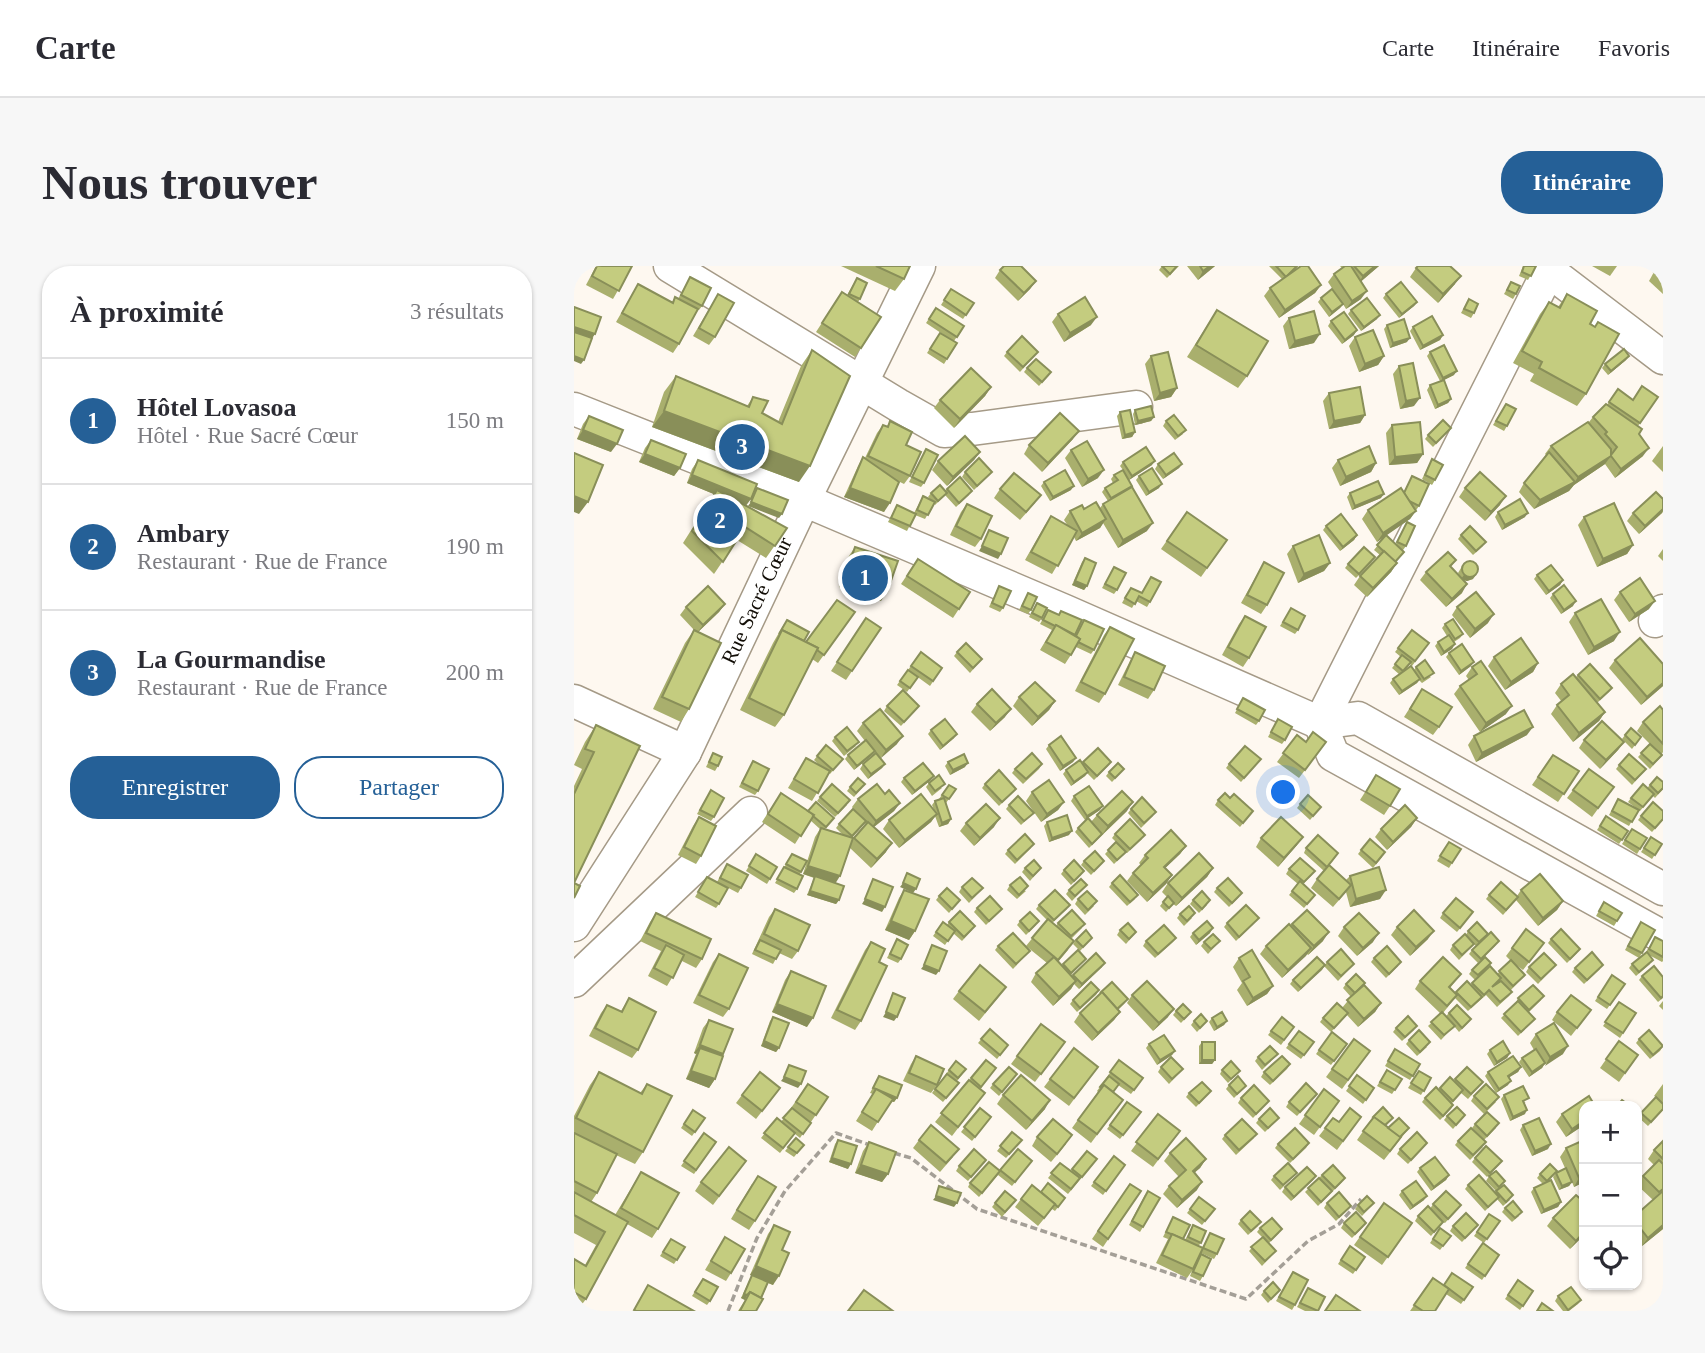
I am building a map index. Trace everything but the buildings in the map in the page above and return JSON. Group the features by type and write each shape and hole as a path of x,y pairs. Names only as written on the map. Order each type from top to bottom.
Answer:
{"street":[{"path":"670,266 944,431 1136,407"},
{"name":"Rue Sacré Cœur","path":"574,925 685,752 804,500 919,266"},
{"path":"1320,723 1550,269 1663,358"},
{"path":"574,410 804,500 1320,723 1358,718 1663,889"},
{"path":"574,701 685,752"},
{"path":"1320,723 1334,755 1663,937"},
{"path":"574,981 751,813"}],"path":[{"path":"728,1311 757,1238 793,1181 836,1133 873,1146"},
{"path":"886,1150 911,1158 977,1209 1246,1300 1308,1241 1339,1224 1361,1199"}],"place":[{"name":"La Gourmandise","path":"742,447"},
{"name":"Ambary","path":"720,521"},
{"name":"Hôtel Lovasoa","path":"865,578"}]}
